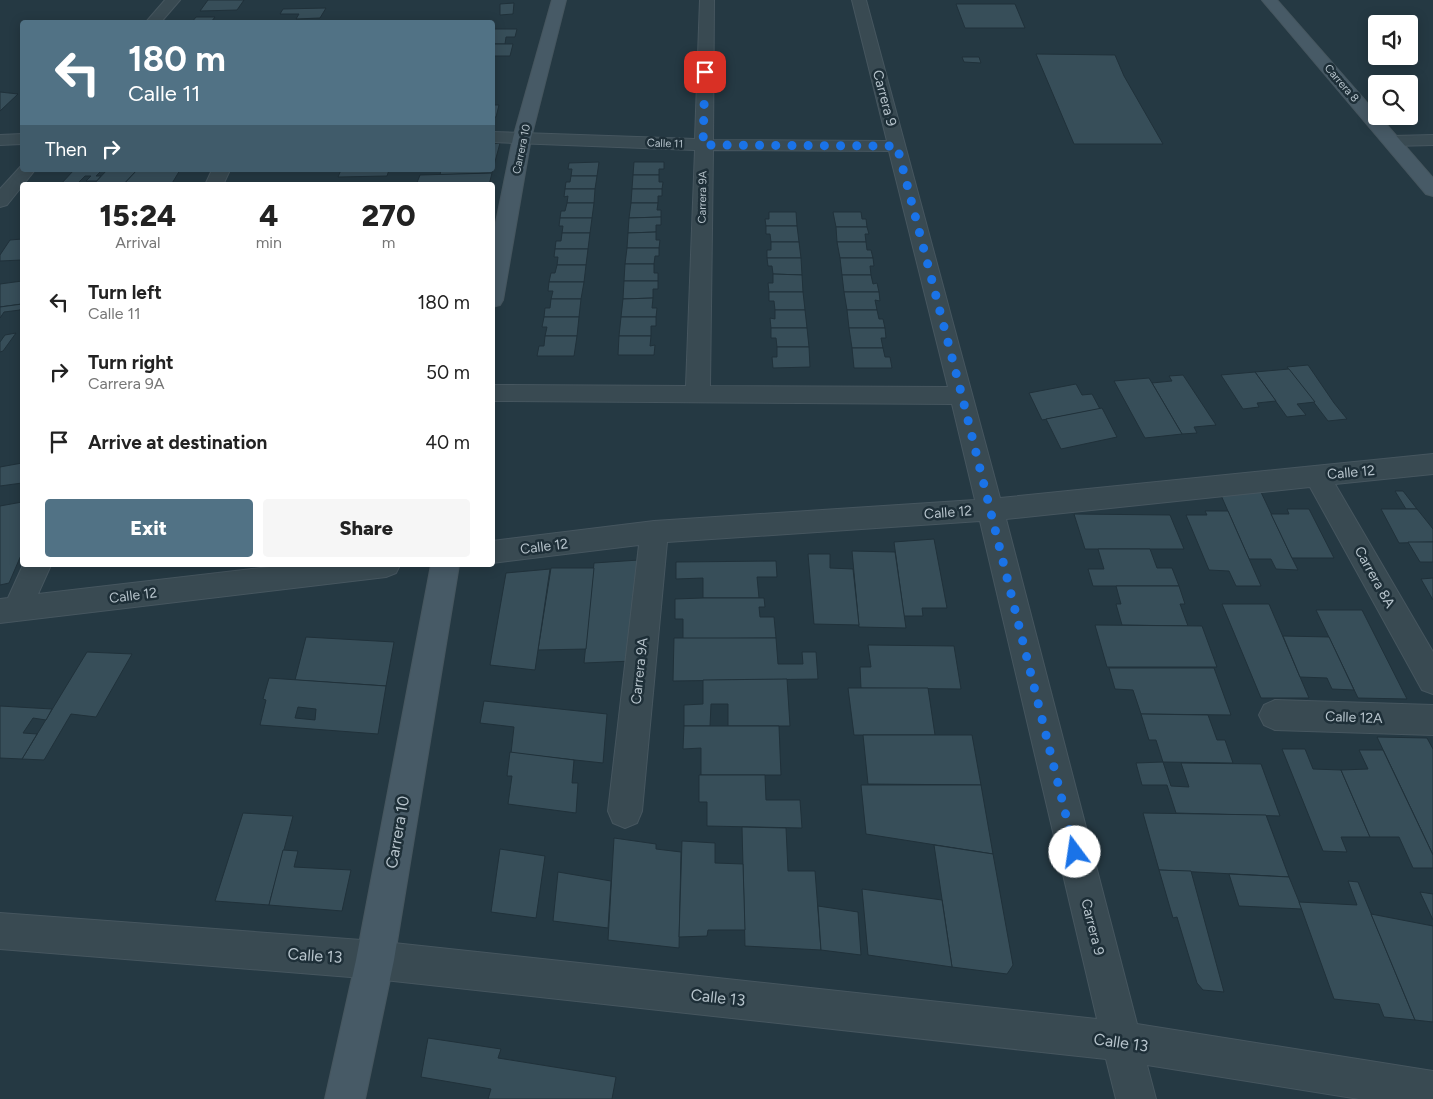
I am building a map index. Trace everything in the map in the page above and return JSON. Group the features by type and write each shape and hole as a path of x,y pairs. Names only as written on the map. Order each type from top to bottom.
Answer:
{"street":[{"path":"155,20 173,0"},
{"name":"Carrera 10","path":"495,284 522,138 559,0"},
{"name":"Carrera 9A","path":"698,395 707,0"},
{"name":"Carrera 9","path":"859,0 962,396 1136,1099"},
{"name":"Carrera 8","path":"1269,0 1393,141 1433,190"},
{"name":"Calle 11","path":"495,137 703,145 897,146"},
{"path":"0,140 20,139"},
{"path":"1393,141 1433,140"},
{"path":"0,200 24,172"},
{"path":"495,393 962,396"},
{"name":"Calle 12","path":"495,552 654,532 990,510 1433,464"},
{"name":"Carrera 8A","path":"1317,475 1433,680"},
{"name":"Carrera 9A","path":"625,811 654,532"},
{"path":"8,610 36,567"},
{"name":"Calle 12","path":"8,610 369,567"},
{"name":"Carrera 10","path":"345,1099 375,960 445,567"},
{"name":"Calle 12A","path":"1275,715 1433,720"},
{"name":"Calle 13","path":"0,931 375,960 1122,1042 1433,1091"}],"building":[{"path":"208,0 244,0 237,10 200,11"},
{"path":"514,3 513,14 500,15 500,4"},
{"path":"956,4 1015,4 1025,28 965,28"},
{"path":"326,8 320,18 296,19 299,14 280,14 283,9"},
{"path":"196,17 215,17 213,20 194,20"},
{"path":"495,29 517,29 515,37 506,37 505,44 495,44"},
{"path":"495,44 513,44 510,56 495,56"},
{"path":"1036,54 1115,55 1124,76 1163,144 1074,144"},
{"path":"962,57 979,57 981,63 964,62"},
{"path":"0,92 18,94 0,111"},
{"path":"495,105 499,105 496,117"},
{"path":"500,143 495,162 495,144"},
{"path":"599,162 597,176 571,176 572,169 568,169 569,163"},
{"path":"634,162 664,162 664,169 659,169 659,175 633,175"},
{"path":"72,172 100,172 96,176 101,176 97,181 86,181 91,176 85,176 79,182 63,182"},
{"path":"105,172 135,172 126,182 96,182"},
{"path":"135,172 179,172 173,182 126,182"},
{"path":"340,172 388,172 387,176 338,177"},
{"path":"441,172 492,172 492,173 440,175"},
{"path":"492,173 490,182 417,182 420,175"},
{"path":"633,175 659,175 659,182 663,182 662,189 632,189"},
{"path":"571,176 597,176 595,189 565,189 566,182 570,182"},
{"path":"565,189 595,189 594,203 567,203 568,196 564,197"},
{"path":"632,189 662,189 662,196 658,196 658,203 631,203"},
{"path":"567,203 594,203 592,218 560,218 561,211 565,211"},
{"path":"631,203 658,203 657,210 661,210 661,217 629,218"},
{"path":"769,212 796,212 797,226 766,226 765,219 769,219"},
{"path":"833,212 861,212 862,219 866,219 867,227 836,227"},
{"path":"661,217 661,225 656,225 656,232 628,233 629,218"},
{"path":"560,218 592,218 590,233 562,233 563,226 559,226"},
{"path":"766,226 797,226 799,242 771,242 770,234 766,234"},
{"path":"836,227 867,227 869,234 865,234 866,242 837,242"},
{"path":"656,232 656,240 660,240 659,248 627,248 628,233"},
{"path":"562,233 590,233 588,249 555,249 556,241 561,241"},
{"path":"20,239 20,260 0,261 0,255 10,240"},
{"path":"771,242 799,242 801,258 767,258 767,250 771,250"},
{"path":"837,242 866,242 867,250 871,250 873,258 840,258"},
{"path":"627,248 659,248 659,256 655,256 654,264 625,264"},
{"path":"555,249 588,249 586,265 557,265 558,257 554,257"},
{"path":"767,258 801,258 802,275 773,274 772,266 768,266"},
{"path":"840,258 873,258 874,266 870,266 871,275 842,275"},
{"path":"625,264 654,264 654,273 658,273 658,281 624,281"},
{"path":"557,265 586,265 584,282 549,282 551,273 555,273"},
{"path":"773,274 802,275 803,292 769,292 768,283 773,283"},
{"path":"842,275 871,275 873,284 877,283 879,292 844,292"},
{"path":"20,281 20,304 0,307 0,284"},
{"path":"624,281 658,281 658,289 653,289 653,298 623,299"},
{"path":"549,282 584,282 581,299 551,299 553,291 548,291"},
{"path":"769,292 803,292 805,310 775,310 774,301 769,301"},
{"path":"844,292 879,292 880,301 875,300 877,310 847,310"},
{"path":"653,298 652,308 657,308 656,317 621,317 623,299"},
{"path":"551,299 581,299 579,317 544,317 545,308 550,308"},
{"path":"20,304 20,310 4,312 0,318 0,307"},
{"path":"775,310 805,310 807,328 771,328 770,318 775,319"},
{"path":"847,310 877,310 879,319 883,319 885,328 849,328"},
{"path":"544,317 579,317 577,336 545,336 547,327 542,327"},
{"path":"621,317 656,317 656,326 651,326 651,336 619,336"},
{"path":"771,328 807,328 809,347 777,347 776,338 771,338"},
{"path":"849,328 885,328 886,338 881,338 883,348 852,348"},
{"path":"16,333 3,351 0,352 0,342 5,335"},
{"path":"545,336 577,336 574,356 537,356 539,346 544,346"},
{"path":"619,336 651,336 650,346 655,345 654,355 618,355"},
{"path":"777,347 809,347 810,367 773,368 772,357 777,357"},
{"path":"852,348 883,348 885,357 890,357 892,368 854,368"},
{"path":"1308,365 1347,419 1328,421 1287,367"},
{"path":"1289,369 1315,402 1297,404 1306,415 1287,417 1255,372"},
{"path":"1255,372 1276,401 1257,403 1259,407 1243,409 1221,375"},
{"path":"1183,375 1216,425 1194,427 1197,433 1182,434 1152,383 1172,381 1169,376"},
{"path":"1149,378 1182,434 1145,438 1114,381"},
{"path":"1076,384 1082,395 1092,394 1100,409 1042,420 1029,393"},
{"path":"1102,408 1117,437 1061,449 1046,419"},
{"path":"20,463 20,483 0,486 0,467"},
{"path":"1260,490 1298,570 1276,569 1271,559 1249,559 1220,493"},
{"path":"1395,491 1403,491 1417,509 1406,509"},
{"path":"20,502 20,558 9,583 0,585 0,506"},
{"path":"1287,509 1309,509 1334,558 1292,558 1271,514 1289,514"},
{"path":"1381,509 1417,509 1433,529 1433,542 1399,543"},
{"path":"1205,511 1228,511 1261,586 1236,586 1229,571 1209,570 1186,515 1207,515"},
{"path":"1074,514 1170,515 1184,549 1085,549"},
{"path":"934,539 947,608 922,608 923,616 904,616 894,542"},
{"path":"1408,542 1433,542 1433,562 1420,562"},
{"path":"1098,549 1150,549 1157,568 1172,568 1179,586 1093,586 1088,569 1104,569"},
{"path":"852,551 895,552 906,628 859,627"},
{"path":"808,554 830,554 830,568 853,569 859,625 814,624"},
{"path":"639,560 633,661 584,663 594,563"},
{"path":"776,561 777,577 757,577 759,598 703,598 703,578 676,579 676,562"},
{"path":"551,568 594,568 586,649 538,650"},
{"path":"550,569 535,670 490,665 506,573"},
{"path":"1433,578 1433,600 1421,579"},
{"path":"1116,586 1179,586 1185,604 1180,604 1188,626 1122,625 1116,604 1121,604"},
{"path":"764,598 765,607 759,607 760,617 774,617 776,638 683,639 683,619 675,619 675,599"},
{"path":"1222,604 1269,604 1309,698 1261,698"},
{"path":"1316,610 1362,610 1407,699 1358,698"},
{"path":"1095,625 1202,626 1217,667 1107,667"},
{"path":"1283,636 1329,637 1354,690 1332,689 1327,678 1300,677"},
{"path":"306,637 394,642 386,686 295,680"},
{"path":"674,638 776,638 778,664 803,664 802,652 816,652 818,679 673,681"},
{"path":"868,645 954,646 961,689 861,688 860,667 871,667"},
{"path":"87,652 132,654 96,717 71,714 44,760 22,759"},
{"path":"1109,668 1214,668 1231,715 1141,714 1133,690 1115,689"},
{"path":"269,678 386,686 378,734 260,725 266,700 263,699","holes":["298,707 316,709 315,720 295,718"]},
{"path":"787,679 790,726 728,726 728,704 711,704 710,726 684,726 684,705 703,704 703,680"},
{"path":"848,688 928,688 935,735 854,735"},
{"path":"484,701 607,714 603,763 511,753 514,727 480,723"},
{"path":"0,706 52,709 46,720 33,718 23,733 37,734 22,759 0,758"},
{"path":"1141,714 1208,715 1217,740 1225,740 1233,763 1163,762 1156,740 1149,740"},
{"path":"684,726 779,726 781,775 701,775 701,748 683,749"},
{"path":"863,735 972,735 981,785 868,784"},
{"path":"1377,737 1427,738 1433,749 1433,855"},
{"path":"1282,749 1305,749 1313,769 1341,770 1370,837 1341,837 1347,852 1323,851"},
{"path":"1359,750 1383,750 1433,855 1433,868 1413,868 1399,837 1370,837 1341,770 1368,769"},
{"path":"510,752 574,760 572,783 578,783 576,813 508,804 512,776 507,776"},
{"path":"1163,762 1171,786 1189,787 1181,763 1261,764 1280,816 1176,813 1167,785 1142,785 1136,763"},
{"path":"699,775 765,775 766,800 800,800 802,828 707,826 707,802 699,802"},
{"path":"861,785 981,785 993,854 866,834"},
{"path":"243,813 293,816 269,905 215,901"},
{"path":"1143,813 1266,815 1289,877 1159,870"},
{"path":"742,827 786,828 788,871 815,871 821,950 745,946"},
{"path":"614,838 656,844 656,849 681,852 679,948 608,940"},
{"path":"682,841 715,843 715,863 743,864 745,930 708,930 707,936 679,937"},
{"path":"934,845 993,854 1013,965 1007,974 952,967"},
{"path":"500,849 545,856 536,918 491,912"},
{"path":"283,850 298,851 294,867 351,870 342,911 269,905"},
{"path":"1159,870 1191,871 1224,992 1203,990 1197,983 1177,917 1173,918"},
{"path":"558,872 611,881 608,928 553,921"},
{"path":"1229,874 1289,877 1302,909 1239,906"},
{"path":"1348,881 1358,882 1415,1020 1384,1017 1379,1004 1334,999 1299,902 1357,905"},
{"path":"862,889 942,900 952,967 868,955"},
{"path":"1420,892 1433,894 1433,920"},
{"path":"818,906 858,912 861,955 821,950"},
{"path":"1371,914 1433,926 1433,1022 1415,1020"},
{"path":"428,1038 501,1049 498,1058 616,1077 612,1099 488,1099 491,1089 421,1077"}],"route":[{"path":"705,72 703,145 897,146 962,396 1075,852"}]}
